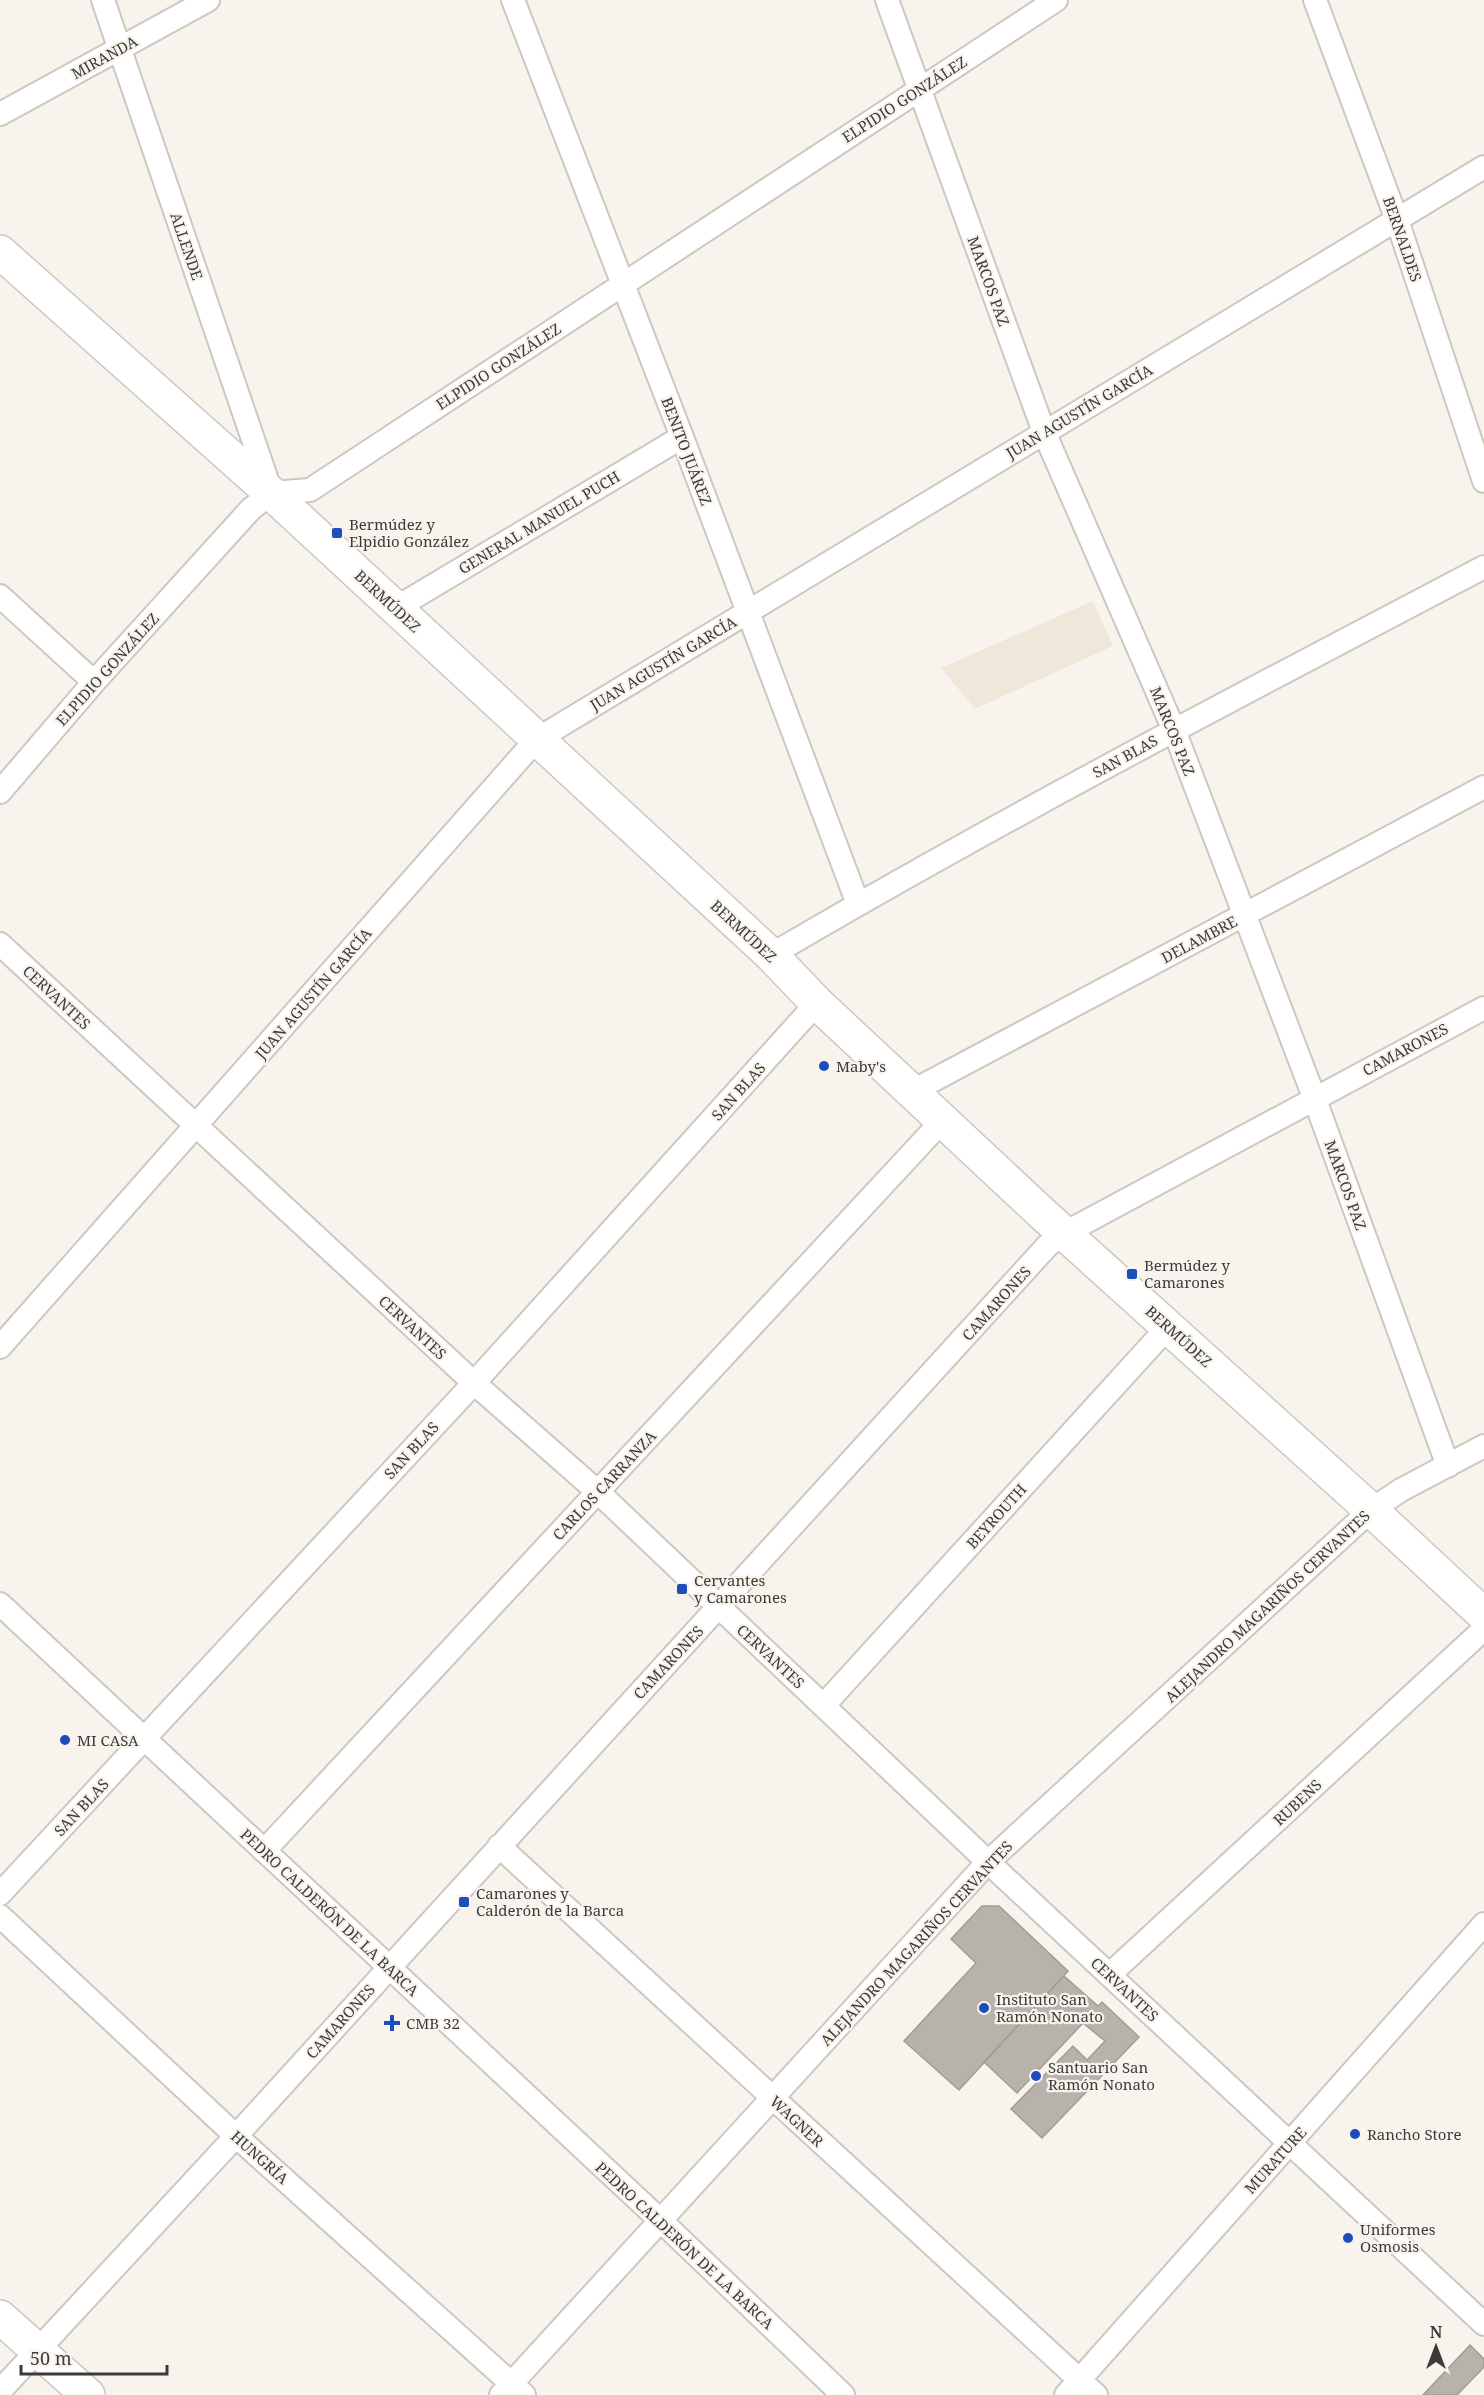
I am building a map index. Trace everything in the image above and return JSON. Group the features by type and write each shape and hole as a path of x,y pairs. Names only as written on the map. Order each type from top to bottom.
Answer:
{"street":[{"name":"ALLENDE","path":"103,0 271,493"},
{"name":"MIRANDA","path":"0,114 208,0"},
{"name":"BENITO JUÁREZ","path":"513,0 682,437 858,904"},
{"name":"MARCOS PAZ","path":"887,0 1044,432 1174,730 1314,1097 1448,1466"},
{"name":"ELPIDIO GONZÁLEZ","path":"0,792 94,682 251,508 271,493 310,490 1056,0"},
{"name":"BERNALDES","path":"1315,0 1397,220 1484,481"},
{"name":"JUAN AGUSTÍN GARCÍA","path":"0,1347 536,740 1484,167"},
{"name":"BERMÚDEZ","path":"1,256 271,493 771,955 817,1004 1484,1615"},
{"name":"GENERAL MANUEL PUCH","path":"396,608 682,437"},
{"name":"SAN BLAS","path":"771,955 858,904 1174,730 1484,567"},
{"path":"0,596 94,682"},
{"name":"DELAMBRE","path":"914,1091 1484,787"},
{"name":"CERVANTES","path":"0,944 474,1383 597,1492 988,1862 1484,2324"},
{"name":"SAN BLAS","path":"0,1894 474,1383 817,1004"},
{"name":"CAMARONES","path":"0,2391 236,2136 1048,1245 1065,1233 1314,1097 1484,1008"},
{"name":"CARLOS CARRANZA","path":"264,1851 943,1120"},
{"name":"BEYROUTH","path":"824,1706 1168,1327"},
{"name":"ALEJANDRO MAGARIÑOS CERVANTES","path":"512,2391 660,2220 988,1862 1371,1510 1401,1490 1484,1446"},
{"name":"PEDRO CALDERÓN DE LA BARCA","path":"0,1604 660,2220 843,2395"},
{"name":"RUBENS","path":"1109,1975 1484,1629"},
{"name":"WAGNER","path":"499,1846 771,2097 1072,2387 1096,2395"},
{"name":"HUNGRÍA","path":"0,1916 512,2391"},
{"name":"MURATURE","path":"1072,2387 1484,1924"},
{"path":"0,2317 88,2395"}],"shaded area":[{"path":"1093,601 1113,646 975,709 941,668"}],"building":[{"name":"Instituto San Ramón Nonato","path":"982,1906 999,1906 1068,1971 959,2090 904,2041 976,1963 951,1939"},
{"name":"Santuario San Ramón Nonato","path":"1064,1976 1098,2006 1102,2002 1139,2037 1042,2138 1011,2109 1073,2046 1087,2060 1105,2041 1083,2023 1017,2093 984,2062"},
{"path":"1470,2345 1484,2359 1484,2367 1457,2395 1423,2395"}],"place":[{"name":"Bermúdez y Elpidio González","path":"337,533"},
{"name":"Maby's","path":"824,1066"},
{"name":"Bermúdez y Camarones","path":"1132,1274"},
{"name":"Cervantes y Camarones","path":"682,1589"},
{"name":"MI CASA","path":"65,1740"},
{"name":"Camarones y Calderón de la Barca","path":"464,1902"},
{"name":"Instituto San Ramón Nonato","path":"984,2008"},
{"name":"CMB 32","path":"392,2023"},
{"name":"Santuario San Ramón Nonato","path":"1036,2076"},
{"name":"Rancho Store","path":"1355,2134"},
{"name":"Uniformes Osmosis","path":"1348,2238"}]}
